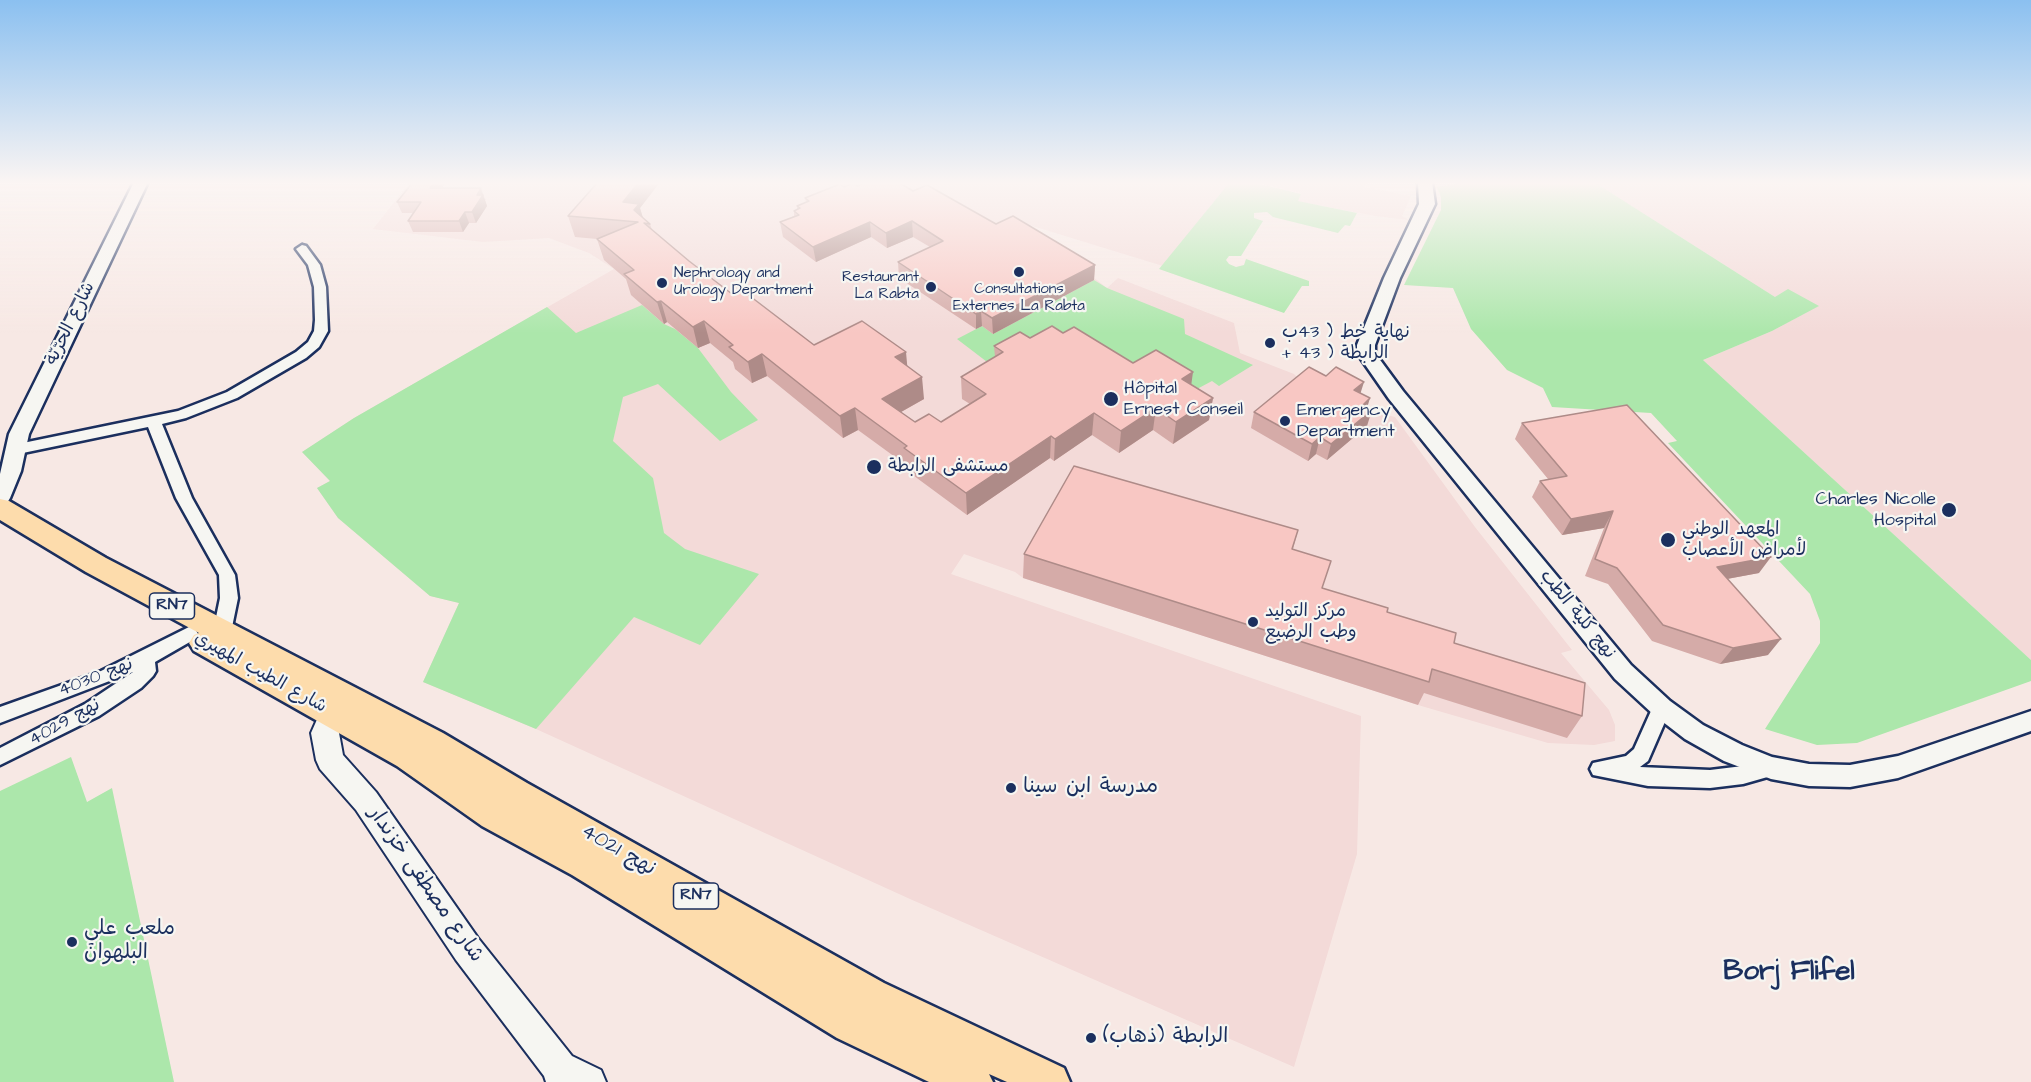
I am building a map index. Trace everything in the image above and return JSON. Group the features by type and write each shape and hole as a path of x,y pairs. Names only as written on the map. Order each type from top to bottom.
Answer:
{"main road":[{"name":"شارع الطيب المهيري","path":"0,508 96,565 222,632 340,706"},
{"name":"شارع الطيب المهيري","path":"0,526 189,634 340,706"},
{"name":"شارع مصطفى خزندار","path":"340,706 325,732 330,760 366,801 467,949 570,1077"},
{"name":"نهج 4021","path":"340,706 494,815 584,864 850,1025 973,1082"},
{"name":"نهج 4021","path":"340,706 432,743 514,793 871,996 1050,1082"}],"street":[{"name":"شارع الحرّيّة","path":"0,498 12,447 116,232"},
{"name":"نهج كلية الطب","path":"1414,232 1392,278 1366,345 1366,353 1396,395 1623,672 1662,708 1694,732 1723,748 1771,768 1809,775 1850,776 1898,767 2031,720"},
{"path":"12,447 154,422 181,415 232,395 284,367 314,344 321,331 320,287 314,265 302,249"},
{"path":"154,422 184,498 227,574 230,598 222,632"},
{"name":"نهج 4030","path":"0,715 145,659 189,634"},
{"name":"نهج 4029","path":"0,757 92,710 134,683 147,671 145,659"},
{"path":"1662,708 1641,755 1631,763 1600,769 1648,777 1710,779 1743,775 1771,768"}],"shaded area":[{"name":"مستشفى الرابطة","path":"403,232 1037,232 1107,288 1118,278 1234,323 1240,353 1294,374 1302,382 1350,406 1395,417 1475,527 1572,650 1561,653 1609,710 1615,725 1615,741 1594,745 1548,743 1418,705 1023,578 1015,572 964,554 951,574 1361,716 1357,854 1294,1067 910,899 536,729 423,682 459,603 430,596 338,518 317,488 330,481 302,452 354,418 614,269 589,253 549,238 483,242"},
{"name":"مستشفى الرابطة","path":"1054,232 1190,232 1163,266"},
{"name":"Charles Nicolle Hospital","path":"1673,232 2031,232 2031,660 1703,360 1772,331 1818,306 1775,297"}],"green space":[{"path":"1189,232 1256,232 1241,256 1229,256 1226,260 1229,264 1236,267 1244,265 1246,259 1309,281 1309,286 1302,286 1284,313 1159,269"},
{"path":"1430,232 1673,232 1775,297 1788,289 1819,306 1772,331 1703,360 2031,660 2031,681 1857,743 1817,745 1765,729 1820,643 1820,621 1810,594 1668,443 1677,441 1651,413 1552,407 1543,388 1507,370 1471,329 1453,288 1404,285"},
{"path":"1094,280 1107,288 1184,319 1185,334 1253,365 1219,386 1212,381 1197,389 1119,378 995,368 957,339 982,326 993,334"},
{"path":"642,305 698,348 731,392 758,420 720,441 658,384 623,397 613,441 653,478 664,533 685,549 759,574 700,645 634,617 536,729 423,682 459,603 430,596 338,518 317,488 330,481 302,452 354,418 547,307 576,333"},
{"name":"ملعب علي البلهوان","path":"71,757 87,802 112,788 174,1082 0,1082 0,791"}],"building":[{"path":"613,232 655,232 732,294 742,290 814,345 862,321 906,352 895,357 922,377 882,399 915,422 929,414 941,422 986,394 961,377 1003,352 994,346 1020,332 1030,338 1052,326 1063,333 1074,327 1133,363 1156,350 1193,372 1182,379 1213,398 1176,422 1156,408 1121,431 1094,413 1055,439 1051,436 966,493 904,448 907,446 855,408 840,416 762,354 748,362 729,347 733,345 704,321 693,327 661,301 657,302 624,274 634,270 597,239"},
{"path":"794,232 846,232 813,247"},
{"path":"930,232 1041,232 1095,265 992,318 981,311 976,314 898,262 943,241"},
{"path":"1309,367 1326,376 1336,367 1364,382 1354,390 1370,398 1363,405 1372,410 1331,444 1320,437 1312,444 1254,412"},
{"name":"المعهد الوطني لأمراض الأعصاب","path":"1627,405 1771,557 1717,567 1781,639 1733,648 1663,625 1617,568 1595,559 1613,511 1571,519 1540,481 1567,476 1522,423"},
{"name":"مركز التوليد وطب الرضيع","path":"1074,466 1298,530 1292,549 1331,561 1322,588 1388,608 1387,612 1456,633 1454,643 1585,683 1582,716 1432,669 1429,682 1024,554"}],"place":[{"name":"Consultations Externes La Rabta","path":"1019,272"},
{"name":"Nephrology and Urology Department","path":"662,283"},
{"name":"Restaurant La Rabta","path":"931,287"},
{"name":"نهاية خط ( 43ب + 43 ) الرابطة","path":"1270,343"},
{"name":"Hôpital Ernest Conseil","path":"1111,399"},
{"name":"Emergency Department","path":"1285,421"},
{"name":"مستشفى الرابطة","path":"874,467"},
{"name":"Charles Nicolle Hospital","path":"1949,510"},
{"name":"المعهد الوطني لأمراض الأعصاب","path":"1668,540"},
{"name":"مركز التوليد وطب الرضيع","path":"1253,622"},
{"name":"مدرسة ابن سينا","path":"1011,788"},
{"name":"ملعب علي البلهوان","path":"72,942"},
{"name":"الرابطة (ذهاب)","path":"1091,1038"}],"district":[{"name":"Borj Flifel","path":"1789,973"}]}
